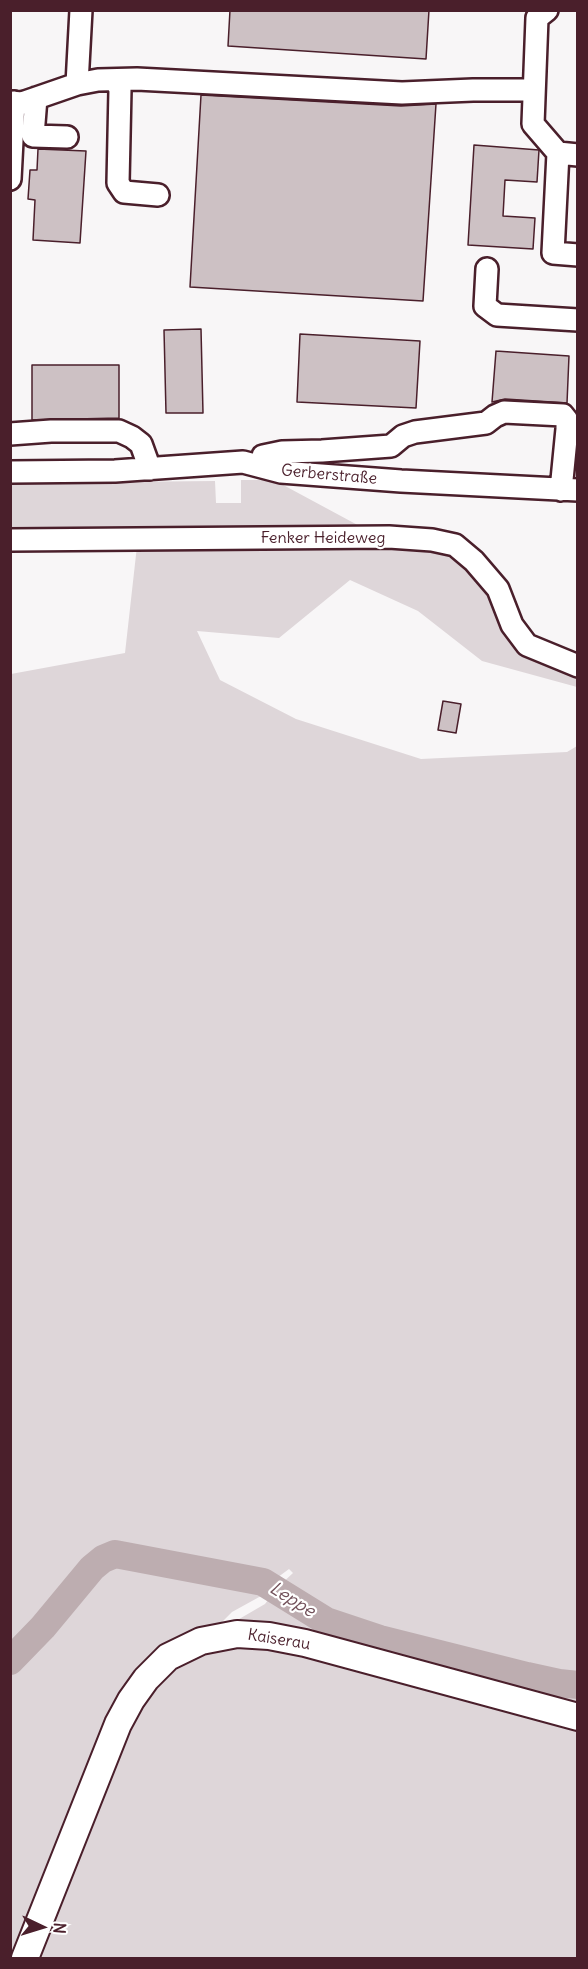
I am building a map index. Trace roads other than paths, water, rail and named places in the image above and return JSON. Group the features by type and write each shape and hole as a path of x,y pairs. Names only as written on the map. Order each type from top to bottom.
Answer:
{"main road":[{"name":"Kaiserau","path":"25,1959 114,1735 131,1700 146,1679 168,1658 201,1641 237,1634 269,1636 305,1643 578,1717"}],"street":[{"path":"76,84 81,10"},
{"path":"547,10 537,18 533,124 568,154 553,253 578,255"},
{"path":"10,180 12,102 22,103 76,84 98,80 402,93 534,90"},
{"path":"115,80 120,89 118,183 124,192 158,195"},
{"path":"36,98 33,136 67,137"},
{"path":"487,269 485,306 497,315 578,320"},
{"path":"261,466 263,456 282,452 391,446 403,436 415,432 486,423 504,412 563,415 567,420 569,490"},
{"path":"10,434 51,431 118,431 141,444 150,469"},
{"name":"Gerberstraße","path":"10,472 115,471 243,462 281,472 569,490"},
{"name":"Fenker Heideweg","path":"10,540 377,537 432,540 455,545 474,561 498,589 512,626 527,645 578,666"}],"waterway":[{"name":"Leppe","path":"10,1661 43,1627 92,1568 103,1559 115,1554 263,1582 326,1621 380,1639 527,1676 578,1685"}]}
